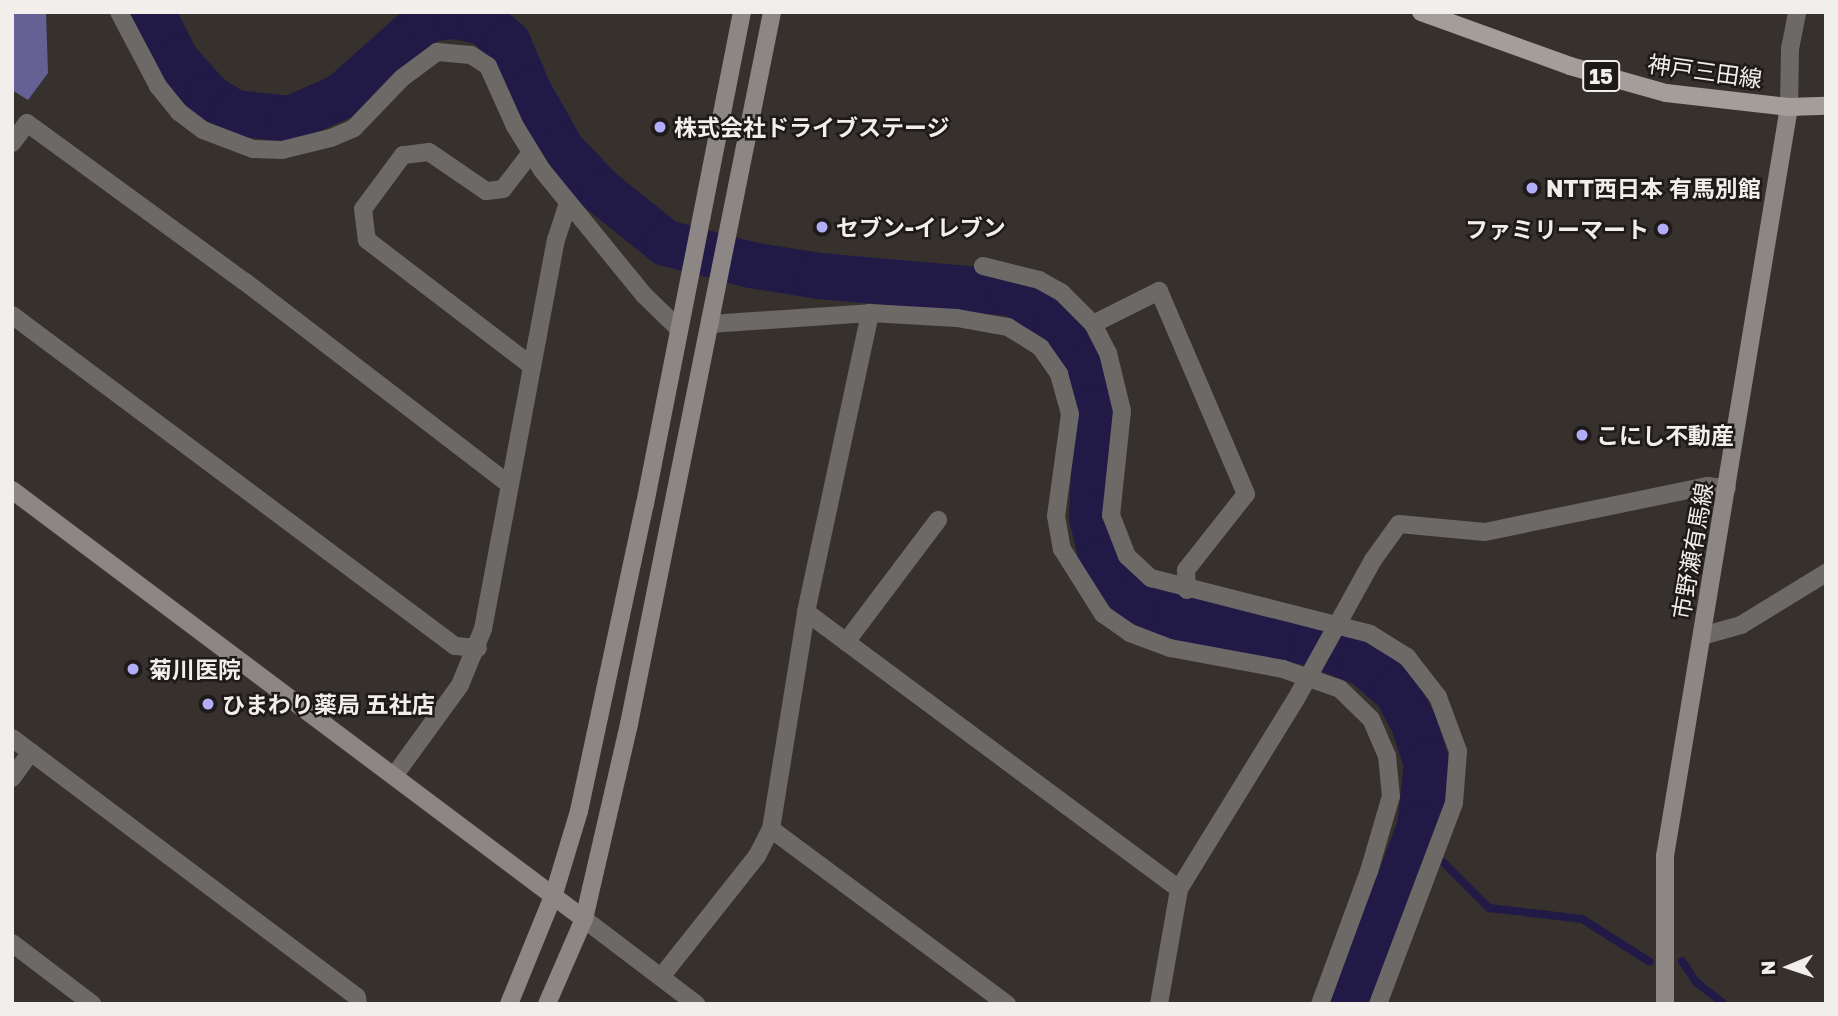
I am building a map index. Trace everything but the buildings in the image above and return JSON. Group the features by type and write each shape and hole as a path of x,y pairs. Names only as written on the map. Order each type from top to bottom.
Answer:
{"main road":[{"name":"神戸三田線","path":"1421,12 1624,83 1678,95 1789,107 1826,106"}],"street":[{"path":"119,12 158,86 179,111 203,130 253,149 282,150 331,138 354,128 418,64 437,52 454,51 488,66 530,154 644,295 678,328"},
{"path":"509,1004 554,894 582,798 742,12"},
{"path":"547,1004 584,919 629,724 772,12"},
{"path":"1789,107 1790,49 1797,12"},
{"name":"市野瀬有馬線","path":"1665,1004 1665,856 1789,107"},
{"path":"12,143 27,123 244,281 510,485"},
{"path":"530,154 503,189 486,191 429,152 403,155 363,209 367,240 532,366"},
{"path":"394,776 460,685 478,648 556,240 568,204"},
{"path":"983,266 1039,280 1062,293 1093,324 1108,353 1122,411 1111,515 1116,537 1127,556 1151,579 1389,643 1407,657 1438,696 1458,751 1454,803 1378,1004"},
{"path":"1093,324 1160,291 1246,494 1186,570 1187,590"},
{"path":"710,324 870,313 1007,327 1041,348 1059,374 1070,414 1056,516 1062,549 1102,614 1130,633 1170,648 1310,670 1340,689 1371,719 1387,756 1391,796 1369,872 1320,1004"},
{"path":"661,977 757,856 771,828 806,612 870,313"},
{"path":"12,316 455,646 478,648"},
{"path":"1159,1004 1179,888 1334,627 1399,524 1485,532 1707,486 1727,488"},
{"path":"12,490 554,894 696,1004"},
{"path":"846,642 938,520"},
{"path":"1702,636 1741,625 1826,573"},
{"path":"806,612 1179,888"},
{"path":"12,738 357,997 358,1004"},
{"path":"12,778 31,752"},
{"path":"771,828 1007,1004"},
{"path":"12,943 92,1004"}],"shaded area":[{"path":"12,12 46,12 48,73 28,100 12,90"}],"waterway":[{"path":"152,12 176,60 209,97 235,113 291,119 342,96 428,19 457,16 485,23 508,43 529,92 562,150 602,192 666,243 751,265 819,276 1013,293 1059,321 1085,365 1097,407 1092,517 1102,559 1132,598 1175,617 1311,643 1364,663 1397,692 1414,724 1427,764 1420,827 1353,1004"},
{"path":"1420,827 1429,847"},
{"path":"1443,862 1489,908 1582,919 1650,962"},
{"path":"1682,961 1696,982 1724,1004"}],"place":[{"name":"株式会社ドライブステージ","path":"660,127"},
{"name":"NTT西日本 有馬別館","path":"1532,188"},
{"name":"セブン-イレブン","path":"822,227"},
{"name":"ファミリーマート","path":"1663,229"},
{"name":"こにし不動産","path":"1582,435"},
{"name":"菊川医院","path":"133,669"},
{"name":"ひまわり薬局 五社店","path":"208,704"}]}
